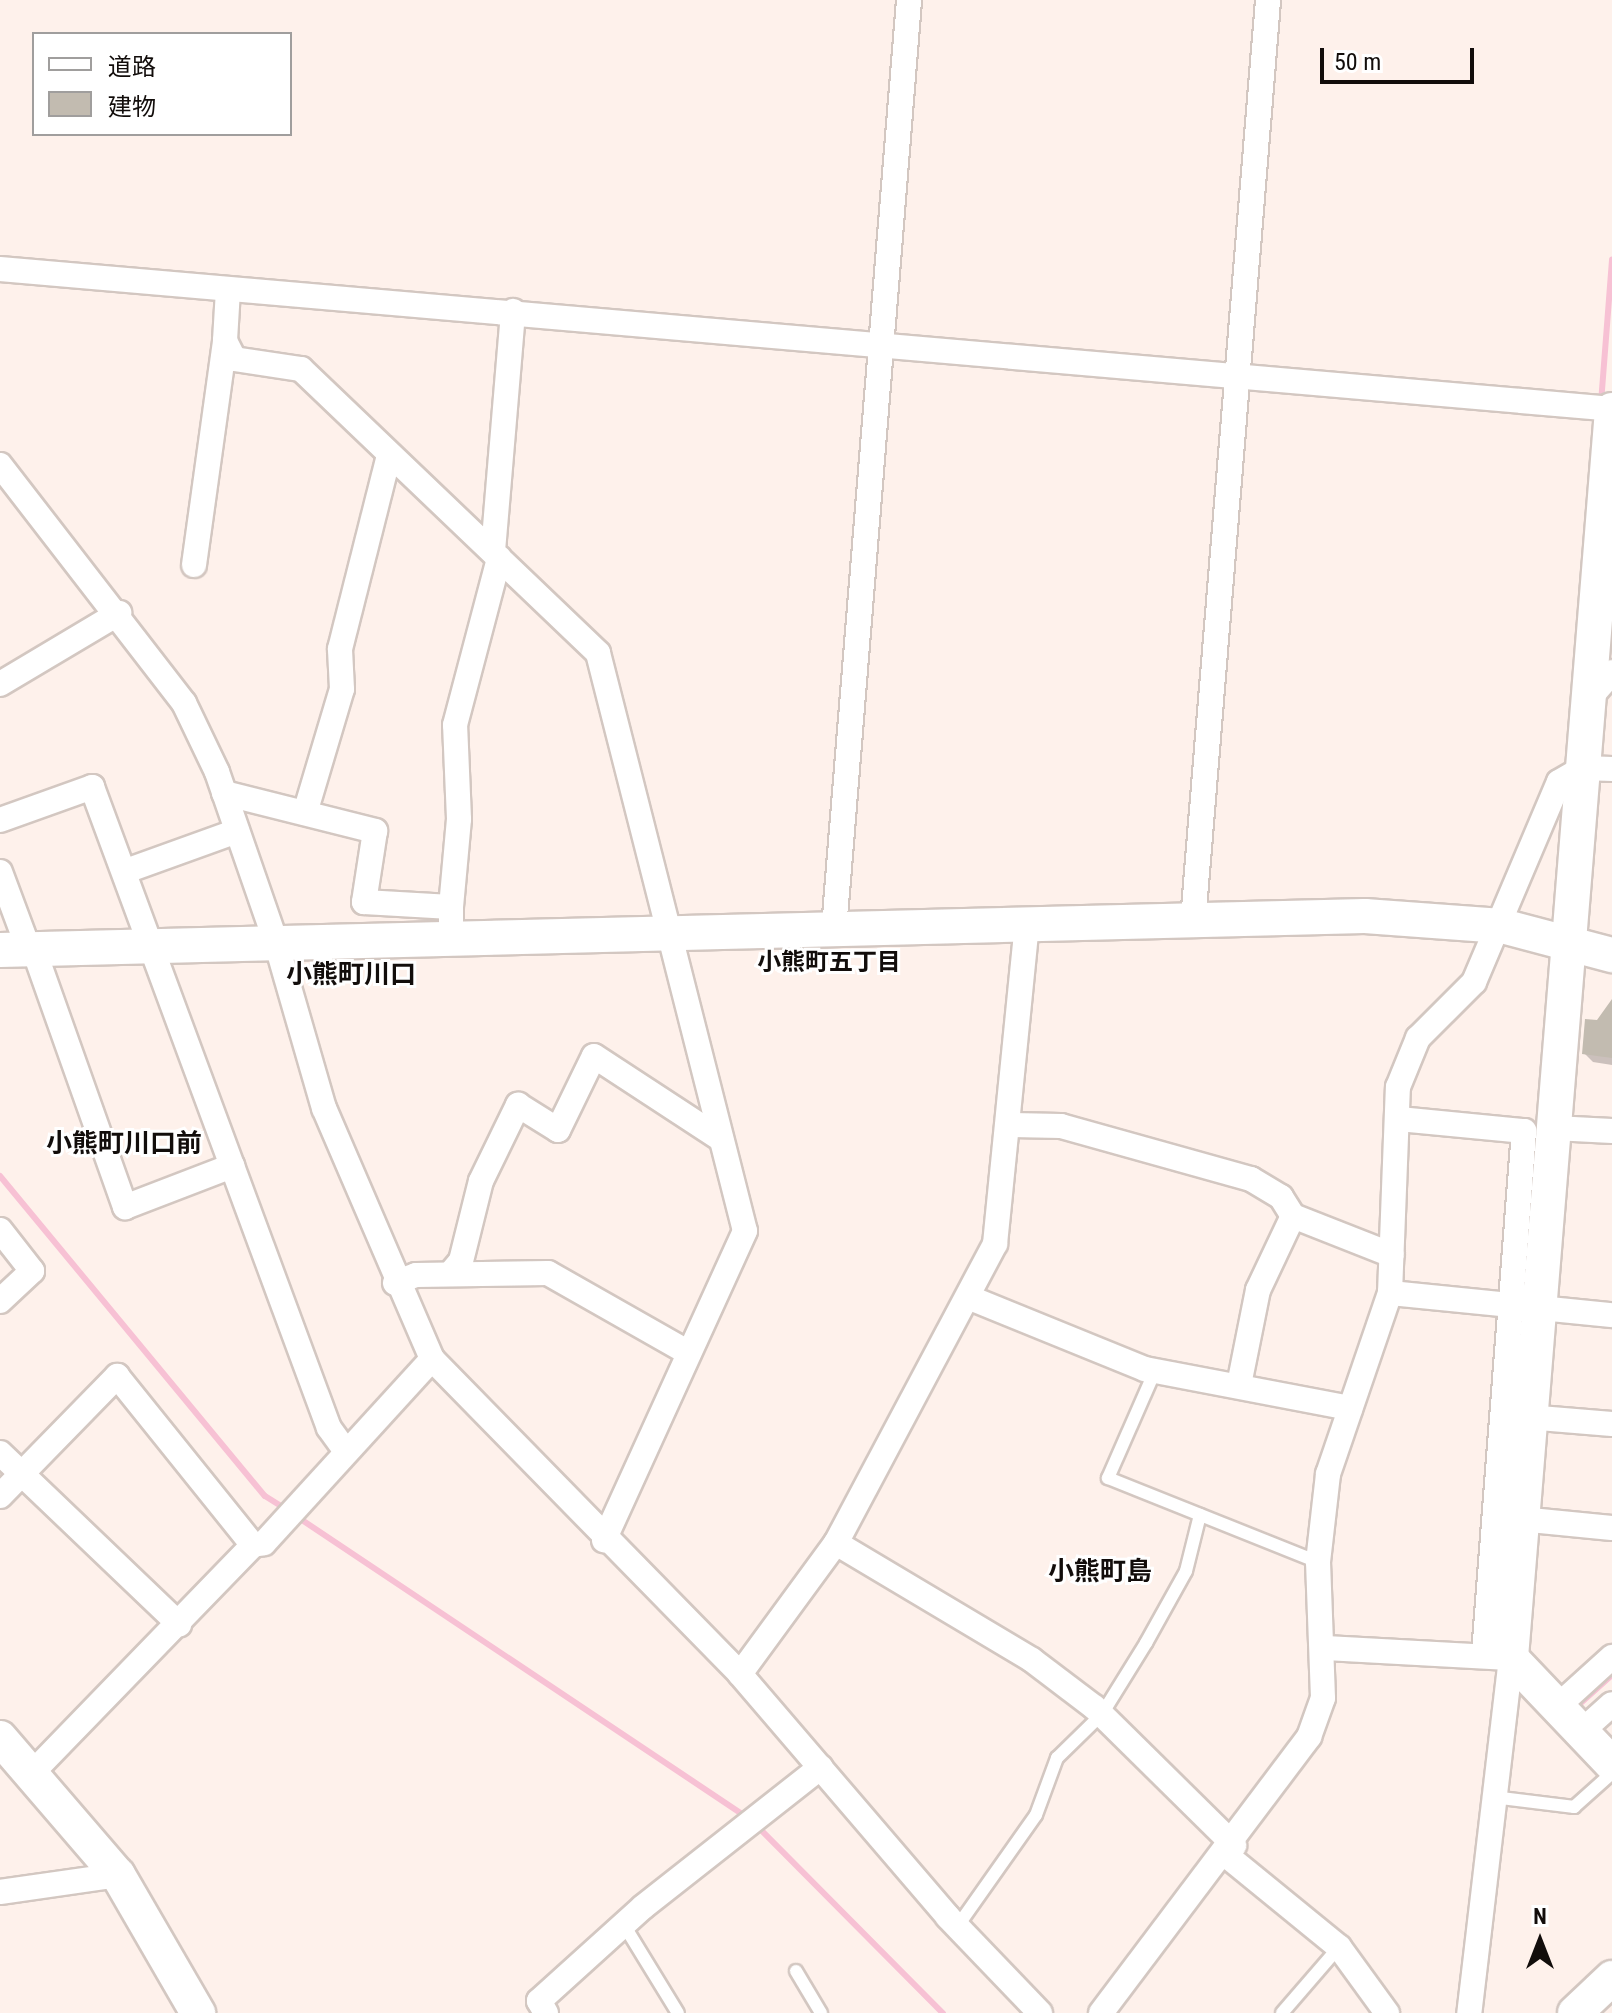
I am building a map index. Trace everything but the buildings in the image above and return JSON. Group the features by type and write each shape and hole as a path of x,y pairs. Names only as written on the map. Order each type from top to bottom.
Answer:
{"street":[{"path":"834,929 878,345 909,0"},
{"path":"1193,921 1268,0"},
{"path":"0,269 1236,373 1612,410 1588,700 1598,769 1542,1132 1523,1308 1509,1476 1493,1797 1469,2013"},
{"path":"194,565 225,341 228,290"},
{"path":"451,923 459,819 455,725 496,555 513,311"},
{"path":"225,341 234,359 301,369 598,653 745,1231 604,1540"},
{"path":"305,813 342,689 340,649 389,455"},
{"path":"0,465 119,613 184,703 224,793 276,942 324,1108 395,1283 432,1359 604,1540 740,1674 957,1927 1040,2013"},
{"path":"0,684 119,613"},
{"path":"1588,700 1612,672"},
{"path":"1101,2013 1230,1850 1309,1737 1323,1698 1324,1648 1318,1562 1328,1474 1390,1293 1398,1087 1418,1038 1474,982 1502,926 1549,799 1559,782 1598,769"},
{"path":"0,820 92,787 126,871 329,1428 344,1449"},
{"path":"224,793 375,831 364,902 451,923"},
{"path":"126,871 237,831"},
{"path":"0,872 21,950 125,1207 232,1166"},
{"path":"21,950 276,942 451,923 669,934 1365,916 1502,926 1571,941 1612,955"},
{"path":"740,1674 836,1543 970,1298 995,1244 1012,1125 1027,925"},
{"path":"450,1274 461,1261 481,1181 518,1105 558,1130 594,1056 721,1139"},
{"path":"1399,1119 1542,1132 1612,1131"},
{"path":"1012,1125 1061,1126 1251,1179 1281,1197 1293,1216 1392,1255"},
{"path":"1239,1385 1258,1290 1293,1216"},
{"path":"0,1230 32,1271 0,1301"},
{"path":"395,1283 450,1274 548,1273 689,1353"},
{"path":"1390,1293 1612,1315"},
{"path":"970,1298 1155,1371 1350,1408"},
{"path":"1498,1656 1520,1519 1509,1476 1527,1417 1523,1308"},
{"path":"33,1772 312,1489 344,1449 432,1359"},
{"path":"0,1496 117,1376 262,1540"},
{"path":"1527,1417 1612,1424"},
{"path":"0,1453 179,1624"},
{"path":"1520,1519 1612,1528"},
{"path":"836,1543 1032,1660 1102,1714 1230,1850 1339,1947 1387,2013"},
{"path":"1324,1648 1498,1656 1559,1705 1612,1764"},
{"path":"1559,1705 1612,1657"},
{"path":"1582,1731 1612,1704"},
{"path":"0,1738 33,1772 118,1875 198,2013"},
{"path":"546,2013 539,2001 624,1925 821,1767"},
{"path":"0,1892 118,1875"},
{"path":"1575,2013 1612,1978"}],"lane":[{"path":"1155,1371 1108,1478 1318,1562"},
{"path":"957,1927 1036,1815 1057,1758 1102,1714 1186,1571 1200,1515"},
{"path":"1493,1797 1574,1807 1612,1773"},
{"path":"624,1925 678,2013"},
{"path":"1282,2013 1339,1947"},
{"path":"796,1971 821,2013"}],"waterway":[{"path":"1601,403 1612,259"},
{"path":"0,1176 265,1496 286,1509"},
{"path":"296,1516 748,1818"},
{"path":"1574,1709 1612,1675"},
{"path":"757,1826 943,2013"}],"district":[{"name":"小熊町五丁目","path":"829,963"},
{"name":"小熊町川口","path":"351,975"},
{"name":"小熊町川口前","path":"124,1144"},
{"name":"小熊町島","path":"1100,1572"}]}
